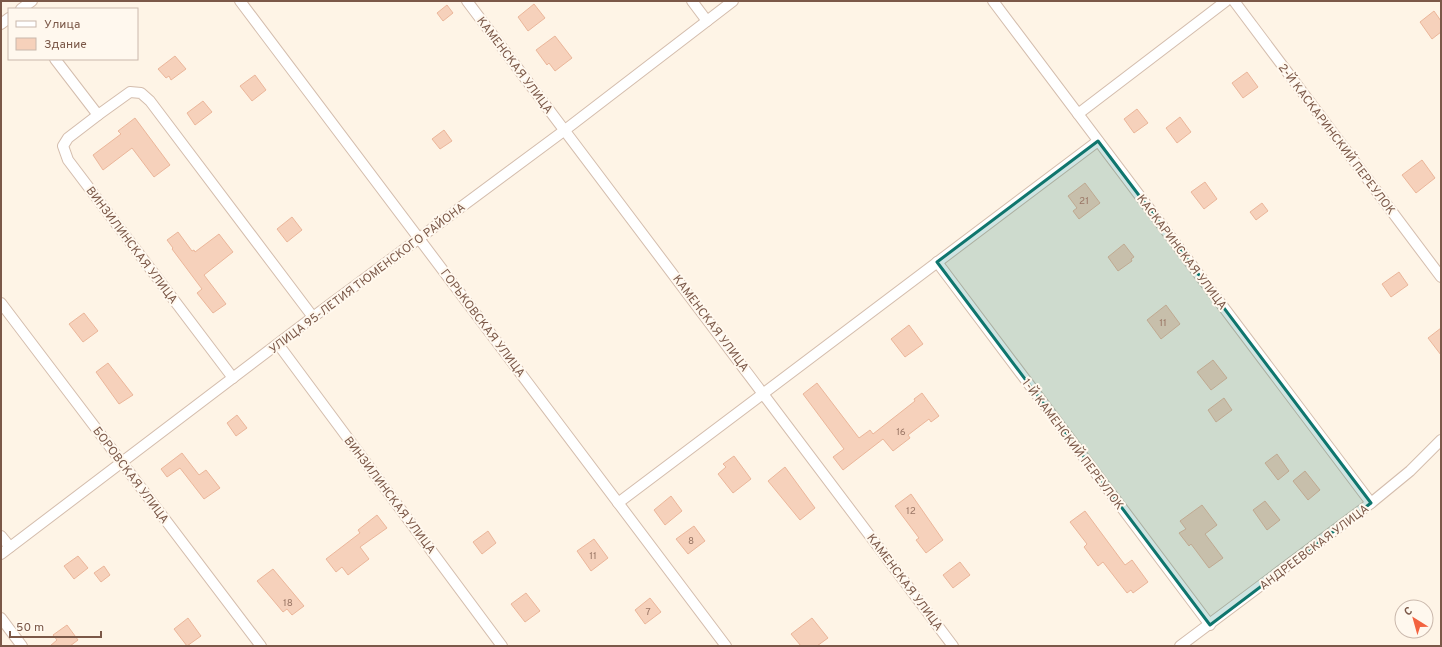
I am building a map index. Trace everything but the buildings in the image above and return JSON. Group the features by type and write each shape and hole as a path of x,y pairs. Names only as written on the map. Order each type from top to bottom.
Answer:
{"street":[{"path":"23,8 32,1"},
{"name":"ГОРЬКОВСКАЯ УЛИЦА","path":"240,1 726,646"},
{"name":"КАМЕНСКАЯ УЛИЦА","path":"467,1 953,646"},
{"path":"692,1 707,21"},
{"name":"УЛИЦА 95-ЛЕТИЯ ТЮМЕНСКОГО РАЙОНА","path":"1,554 313,317 565,130 733,1"},
{"name":"КАСКАРИНСКАЯ УЛИЦА","path":"993,1 1371,503"},
{"path":"1078,114 1226,1"},
{"name":"2-Й КАСКАРИНСКИЙ ПЕРЕУЛОК","path":"1234,1 1441,277"},
{"path":"56,60 98,115"},
{"name":"ВИНЗИЛИНСКАЯ УЛИЦА","path":"233,378 68,160 63,146 68,138 98,115 130,92 141,93 150,101 313,317"},
{"path":"618,503 1098,141"},
{"name":"1-Й КАМЕНСКИЙ ПЕРЕУЛОК","path":"937,262 1210,625"},
{"name":"БОРОВСКАЯ УЛИЦА","path":"1,303 261,646"},
{"name":"ВИНЗИЛИНСКАЯ УЛИЦА","path":"278,344 502,646"},
{"name":"АНДРЕЕВСКАЯ УЛИЦА","path":"1180,646 1371,503 1410,471 1441,440"},
{"path":"1,536 10,547"},
{"path":"1,618 22,646"}],"highlighted area":[{"path":"1098,141 1371,503 1210,625 937,262"}]}
